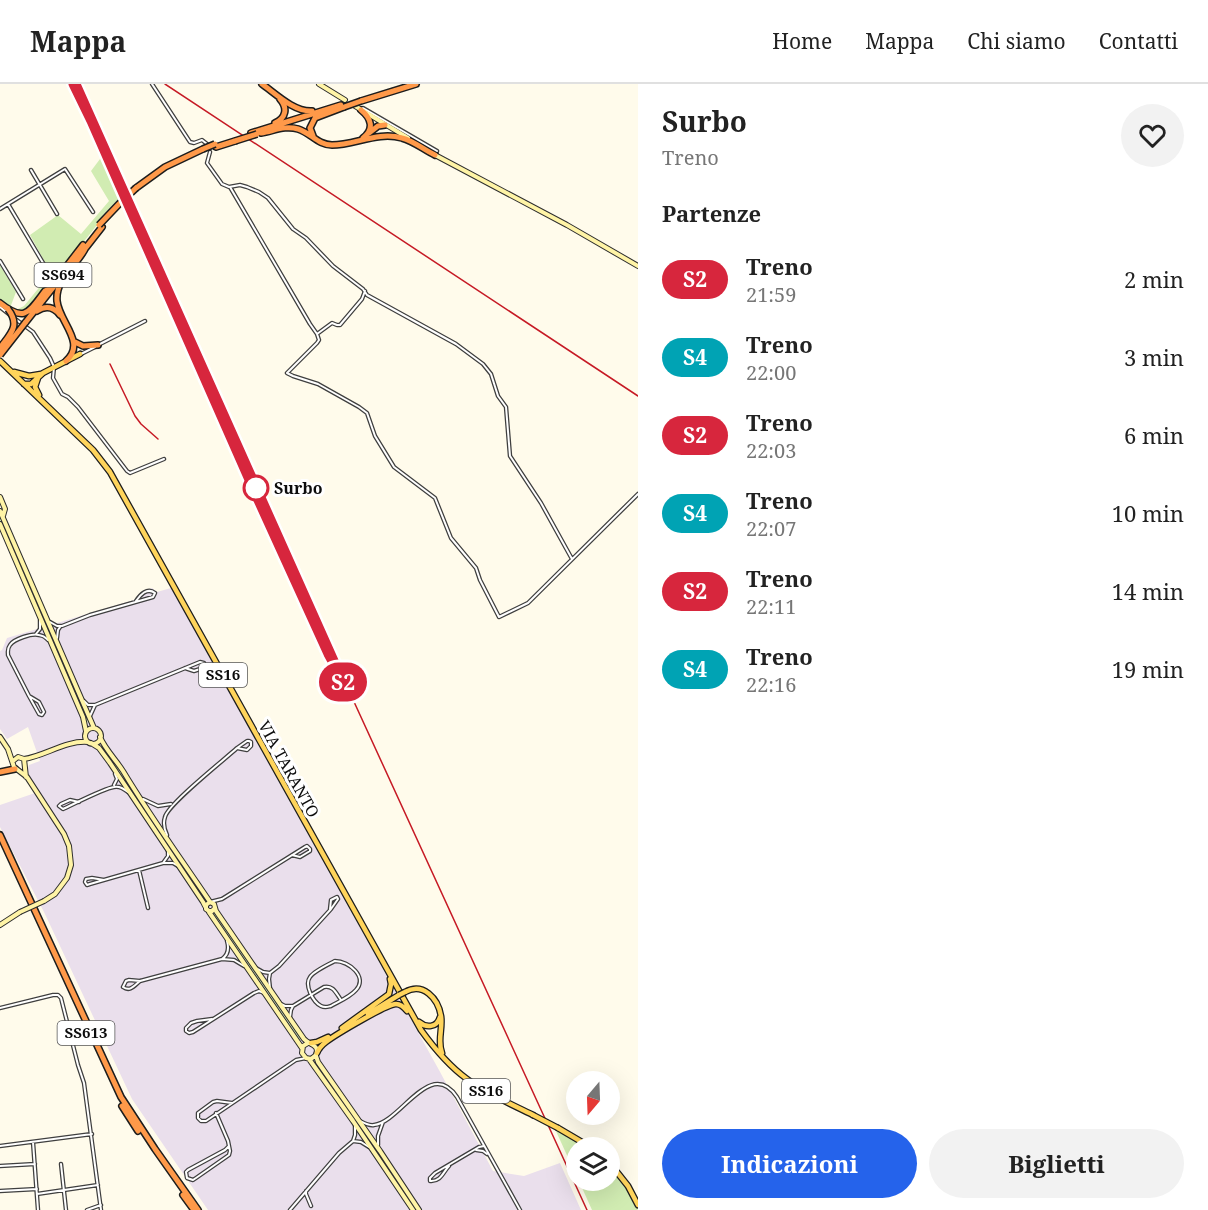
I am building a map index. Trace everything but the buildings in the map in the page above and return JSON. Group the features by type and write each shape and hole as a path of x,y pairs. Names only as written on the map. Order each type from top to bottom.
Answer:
{"highway":[{"path":"262,84 295,108 305,112 334,107"},
{"name":"SS694","path":"360,105 406,84"},
{"name":"SS694","path":"256,133 343,104 360,105 416,84"},
{"path":"256,133 283,118 285,107 277,96"},
{"name":"SS694","path":"0,355 49,289 119,204 165,167 216,145 343,104"},
{"path":"318,141 311,131 313,121 343,104"},
{"path":"360,105 370,123 367,135"},
{"path":"356,141 378,126 386,125 386,131 377,136"},
{"path":"256,133 293,128 305,132 318,141 332,145 377,136 389,136 402,138 436,153"},
{"name":"SS694","path":"0,349 24,323 101,226"},
{"path":"80,354 80,349 75,344 57,302 59,287 65,275 86,247"},
{"path":"0,305 17,314 26,312 49,289"},
{"path":"24,323 46,307 55,310 63,319"},
{"path":"0,349 15,325 8,309"},
{"path":"75,344 88,347 98,345"},
{"path":"66,361 72,355 75,344"},
{"path":"0,771 14,766"},
{"name":"SS613","path":"0,836 121,1097 196,1210"},
{"name":"SS613","path":"0,844 117,1096 150,1149 196,1210"}],"main road":[{"path":"29,376 24,384 31,384 41,375 80,354"},
{"name":"VIA TARANTO","path":"0,361 93,450 110,472 421,1030 444,1058 480,1088 573,1137"},
{"path":"9,370 29,376 41,375"},
{"path":"41,375 36,384 36,390 44,403"},
{"path":"317,1054 326,1041 389,994 392,984 383,963"},
{"path":"346,1027 399,995 413,988 419,988 427,991 433,998 441,1014 439,1042 444,1058"},
{"path":"309,1043 324,1039 388,1006 397,1004 406,1009 421,1030"},
{"path":"411,1012 419,1023 429,1027 439,1021 441,1014"},
{"path":"620,1176 638,1204"}],"street":[{"path":"152,84 190,142 202,140 206,149 207,164 222,184 229,187 243,186 268,198 293,229 368,294 466,351 489,369 498,396 506,407 510,456 541,503 572,559"},
{"path":"319,84 343,104"},
{"path":"360,105 386,125 638,266"},
{"path":"360,105 436,153"},
{"path":"0,209 65,169 93,212"},
{"path":"31,170 57,214"},
{"path":"229,187 319,340 287,373 318,384 366,413 375,436 394,467 435,498 451,538 476,568 499,617 528,603 638,494"},
{"path":"8,204 49,273"},
{"path":"0,261 23,299"},
{"path":"317,334 332,322 340,325 362,299 365,291"},
{"path":"0,305 33,332 54,368 53,378 62,394 78,407 127,471 130,473 164,459"},
{"path":"80,354 146,321"},
{"path":"0,497 5,509 2,517"},
{"path":"0,511 80,697 94,728 99,730 103,744 112,754 210,902 214,904 216,911 291,1021 309,1043 316,1047 318,1062 372,1150 413,1210"},
{"path":"0,524 83,717 86,739 99,748 110,763 307,1058 380,1151 418,1210"},
{"path":"58,644 57,633 62,626 90,615 153,597 155,593 150,591 142,593 136,601"},
{"path":"29,696 39,702 44,712 42,715 39,714 29,696 8,655 8,649 15,641 34,634 40,629 40,617"},
{"path":"47,620 54,625 62,626"},
{"path":"34,634 43,636 51,644"},
{"path":"80,697 88,705 95,705 185,668 200,662 204,663 203,668 194,671 185,668"},
{"path":"90,719 95,705"},
{"path":"14,766 23,768 25,762 32,758 75,743 90,728 94,728"},
{"path":"0,737 8,749 14,766 27,777 64,834 71,852 71,865 67,879 60,890 0,925"},
{"path":"75,743 96,743 100,737"},
{"path":"168,840 164,829 165,816 174,803 237,748"},
{"path":"8,749 25,762 27,777"},
{"path":"14,766 15,758 18,757"},
{"path":"79,802 70,800 59,806 63,809 79,802 112,787 117,779 110,763"},
{"path":"112,787 124,789 131,795"},
{"path":"138,796 158,806 174,803"},
{"path":"205,906 207,903 222,899 292,855 305,847 310,849 300,857 292,855"},
{"path":"163,863 168,856 168,848"},
{"path":"104,880 92,878 86,879 85,882 87,885 163,863 173,863 183,871"},
{"path":"139,870 148,909"},
{"path":"209,911 213,911 222,899"},
{"path":"271,992 270,973 330,909"},
{"path":"222,959 228,950 226,935"},
{"path":"140,981 132,989 123,987 123,983 129,980 140,981 222,959 237,961 250,970"},
{"path":"341,961 351,965 360,981 358,988 341,1000 330,1007 319,1004 307,987 310,975 332,962 341,961"},
{"path":"254,967 270,973"},
{"path":"254,993 258,982"},
{"path":"278,1001 285,1006 293,1006 325,987 334,989 341,1000"},
{"path":"212,1019 191,1023 186,1028 186,1032 193,1032 254,993 259,991 266,994"},
{"path":"0,1010 53,995 61,998 84,1083 101,1210"},
{"path":"291,1021 290,1013 293,1006"},
{"path":"232,1103 213,1102 198,1113 198,1118 206,1121 296,1060 302,1049 309,1043"},
{"path":"296,1060 313,1058 317,1054"},
{"path":"380,1151 377,1139 383,1122 430,1085 445,1085 453,1092 518,1209"},
{"path":"216,1113 228,1141 229,1146 230,1151 228,1155 193,1180 188,1178 186,1172 188,1170 229,1146"},
{"path":"356,1122 370,1125 383,1122"},
{"path":"290,1210 339,1153 353,1141 356,1122"},
{"path":"0,1146 92,1134"},
{"path":"476,1150 479,1137"},
{"path":"353,1141 361,1142 372,1150"},
{"path":"33,1142 38,1210"},
{"path":"449,1166 443,1176 430,1181 431,1176 484,1146"},
{"path":"476,1150 483,1151 489,1156"},
{"path":"0,1166 34,1164"},
{"path":"61,1164 66,1210"},
{"path":"37,1194 99,1185"},
{"path":"0,1191 37,1189"},
{"path":"306,1191 311,1206"},
{"path":"90,1209 100,1205"}],"shaded area":[{"path":"152,588 157,592 171,588 493,1171 524,1176 560,1163 566,1176 566,1191 573,1191 581,1210 208,1210 132,1099 44,912 0,827 0,805 38,792 27,771 29,765 40,761 28,727 7,739 0,729 0,651 7,638 134,600 141,592"}],"green space":[{"path":"103,155 119,198 29,308 25,311 14,311 24,306 51,273 30,235 58,215 81,234 109,201 91,171"},
{"path":"0,265 16,292 10,308 0,300"},
{"path":"0,516 90,722 88,723 0,520"},
{"path":"102,746 111,755 207,901 202,897 101,748"},
{"path":"215,912 301,1039 300,1040 213,913"},
{"path":"317,1063 417,1210 415,1210"},
{"path":"555,1129 570,1137 566,1137 566,1153"},
{"path":"620,1179 638,1210 592,1210 583,1191 620,1191"}],"railway":[{"path":"77,84 333,656 587,1210"},
{"path":"165,84 638,396"},
{"path":"110,364 135,416 158,439"}],"train":[{"name":"S2","path":"73,84 257,498 328,654 344,683 76,84"}],"place":[{"name":"Surbo","path":"256,488"}]}
